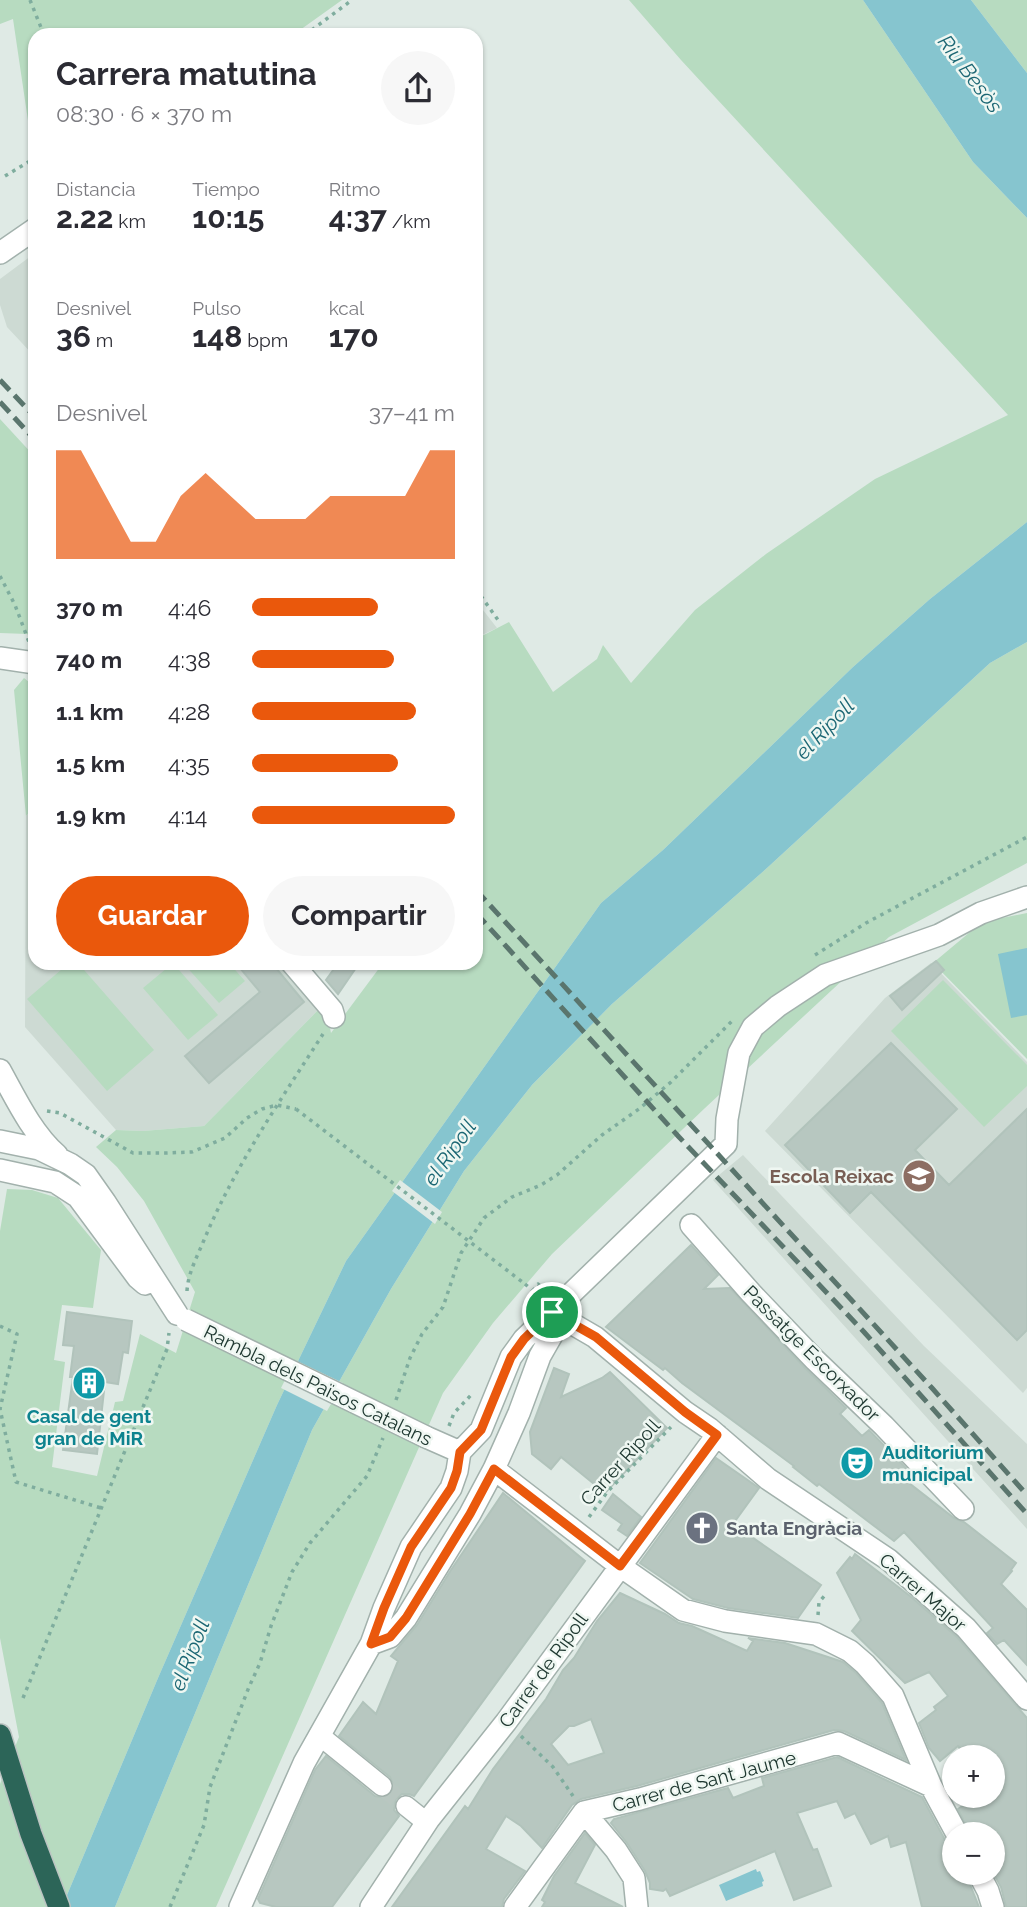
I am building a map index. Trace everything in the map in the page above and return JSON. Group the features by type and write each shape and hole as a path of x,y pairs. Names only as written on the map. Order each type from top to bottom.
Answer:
{"highway":[{"path":"0,1735 59,1907"}],"street":[{"path":"0,253 28,234"},
{"path":"0,658 28,655"},
{"path":"242,1907 289,1794 371,1644 411,1547 451,1488 460,1452 481,1430 511,1357 546,1308 726,1144 727,1119 739,1053 753,1027 778,1006 825,975 939,935 981,913 1027,897"},
{"path":"298,970 332,1010 334,1017"},
{"path":"0,1070 49,1149 86,1175 93,1184 178,1321"},
{"path":"4,1149 25,1113"},
{"path":"4,1149 38,1149 64,1161"},
{"name":"Rambla dels Països Catalans","path":"0,1170 55,1182 78,1197 138,1278 178,1321 460,1452"},
{"name":"Passatge Escorxador","path":"691,1225 815,1360 884,1426 963,1509"},
{"path":"371,1644 390,1637 406,1618 470,1514 494,1469 540,1356 552,1335 546,1308"},
{"name":"Carrer Major","path":"546,1308 596,1337 768,1479 889,1560 967,1628 1027,1699"},
{"name":"Carrer de Ripoll","path":"371,1907 426,1822 506,1722 717,1435"},
{"path":"494,1469 620,1566 683,1610 725,1621 816,1634 850,1651 893,1696 931,1786 950,1822"},
{"path":"319,1735 382,1786"},
{"name":"Carrer de Sant Jaume","path":"515,1907 584,1812 653,1796 838,1744 931,1786"},
{"path":"406,1806 426,1822"},
{"path":"584,1812 616,1850 634,1878 636,1907"},
{"path":"985,1885 993,1907"}],"path":[{"path":"30,0 41,28"},
{"path":"314,28 352,0"},
{"path":"5,176 28,162"},
{"path":"0,576 15,605 28,641"},
{"path":"483,599 498,620"},
{"path":"810,958 866,923 1027,837"},
{"path":"395,1403 410,1358 422,1334 443,1307 461,1253 484,1218 512,1197 541,1185 556,1175 602,1135 639,1109 687,1068 738,1016"},
{"path":"23,1698 167,1349 186,1299 188,1278 215,1213 253,1143 334,1017"},
{"path":"25,1113 43,1110 60,1113 133,1153 164,1153 192,1152 225,1138 247,1118 262,1109 277,1105 296,1109 525,1284 546,1308"},
{"path":"533,1291 538,1284 544,1289"},
{"path":"0,1326 17,1334 0,1409 16,1482 102,1507"},
{"path":"450,1423 454,1413 477,1387"},
{"name":"Carrer Ripoll","path":"578,1533 608,1491 685,1412"},
{"path":"170,1907 204,1825 210,1787 248,1687 260,1663 292,1572 310,1543 367,1476 384,1433"},
{"path":"506,1722 553,1767 584,1812"}],"shaded area":[{"path":"28,258 28,350 7,327 0,305 0,279"},
{"path":"483,610 497,628 483,635"},
{"path":"28,814 28,970 296,970 325,1003 204,1126 143,1131 116,1130 25,1027"},
{"name":"Escola Reixac","path":"931,963 1027,1062 1027,1388 1023,1393 765,1131 885,998"},
{"path":"743,1155 924,1346 1027,1444 1027,1529 713,1180"}],"green space":[{"path":"0,0 342,0 303,28 28,28 28,121 13,19 0,24"},
{"path":"629,0 863,0 973,162 1027,218 1027,522 930,599 853,667 663,850 601,903 346,1261 277,1405 62,1907 0,1907 0,1784 19,1737 0,1638 0,1231 7,1189 32,1190 58,1198 101,1250 93,1308 62,1305 54,1360 65,1362 52,1467 97,1476 115,1402 123,1401 140,1334 176,1353 195,1292 144,1201 117,1167 96,1147 116,1130 143,1131 204,1126 325,1003 331,1033 378,970 483,970 483,635 509,622 553,692 597,659 603,645 631,683 695,610 766,554 875,479 1008,415"},
{"path":"971,0 1027,0 1027,73"},
{"path":"0,419 28,449 28,635 0,633"},
{"path":"1027,642 1027,863 889,937 552,1254 493,1323 443,1393 216,1907 115,1907 312,1430 391,1289 464,1171 532,1085 612,1004 767,868 990,663"},
{"path":"24,678 28,681 26,816 14,690"},
{"path":"1027,913 1027,1059 933,963 982,922"},
{"path":"61,970 84,970 154,1050 107,1091 27,999"},
{"path":"165,970 179,970 218,1015 188,1040 143,988"},
{"path":"189,970 235,970 245,981 219,1003"},
{"path":"943,980 1027,1065 1027,1086 984,1127 891,1031"}],"water":[{"name":"Riu Besòs","path":"863,0 971,0 1027,73 1027,218 973,162"},
{"name":"el Ripoll","path":"1027,522 1027,642 990,663 767,868 612,1004 532,1085 464,1171 391,1289 312,1430 115,1907 62,1907 277,1405 346,1261 601,903 663,850 853,667 930,599"},
{"path":"1027,948 1027,1015 1011,1018 998,954"},
{"path":"756,1869 757,1872 760,1871 763,1886 726,1901 719,1885"}],"pier":[{"path":"400,1180 442,1212 435,1224 392,1191"},
{"path":"295,1360 343,1383 327,1411 281,1388"}],"building":[{"path":"936,961 944,970 902,1010 890,996"},
{"path":"242,970 278,970 304,1002 209,1083 185,1056 260,992"},
{"path":"333,970 354,970 338,994 326,980"},
{"path":"891,1043 957,1109 915,1150 949,1185 1027,1109 1027,1330 1017,1340 871,1192 850,1213 785,1145"},
{"path":"691,1245 718,1275 704,1289 730,1288 846,1408 840,1414 862,1436 869,1430 906,1468 900,1476 1016,1563 1001,1584 1027,1610 1027,1665 1004,1640 997,1644 987,1633 993,1628 904,1532 894,1541 819,1484 817,1486 665,1368 663,1370 606,1327"},
{"name":"Casal de gent gran de MiR","path":"67,1312 132,1321 128,1353 123,1352 118,1384 105,1382 97,1454 63,1450 73,1377 70,1377 74,1346 63,1345"},
{"path":"554,1368 569,1374 561,1397 610,1372 667,1428 605,1493 561,1457 551,1469 532,1454 530,1432"},
{"path":"716,1458 759,1488 733,1524 821,1585 798,1618 728,1608 693,1599 640,1563"},
{"path":"503,1493 585,1561 414,1796 402,1794 396,1799 394,1810 399,1816 332,1907 276,1907 260,1903 258,1899 315,1770 326,1756 375,1796 386,1798 392,1793 394,1787 390,1777 339,1736 363,1702 376,1714 398,1661 391,1656 417,1625"},
{"path":"613,1494 641,1517 627,1536 618,1530 622,1524 602,1510"},
{"path":"855,1554 910,1596 957,1637 1027,1718 1027,1907 1006,1907 1000,1885 1005,1885 1005,1822 964,1822 958,1809 1005,1808 1005,1745 942,1745 940,1761 929,1748 919,1723 948,1696 929,1672 905,1683 852,1631 861,1620 837,1573 850,1557 852,1559"},
{"path":"620,1593 679,1623 692,1626 747,1651 753,1641 748,1638 785,1643 843,1662 882,1703 906,1760 844,1731 834,1730 637,1786 581,1799 572,1805 542,1848 521,1826 506,1816 486,1849 525,1871 504,1899 502,1907 392,1907 465,1806 468,1809 597,1621","holes":["591,1719 604,1753 568,1765 551,1744 569,1726"]},
{"path":"837,1757 922,1797 942,1834 942,1885 970,1885 979,1907 922,1907 906,1842 891,1847 888,1836 871,1844 855,1813 845,1818 837,1801 797,1813 813,1850 817,1849 831,1886 794,1900 775,1851 670,1896 666,1889 650,1889 645,1871 611,1823 614,1819 728,1788 733,1798 764,1786 762,1778"},
{"path":"585,1833 595,1845 575,1883 623,1907 542,1907 545,1902 542,1900 554,1876"}],"tunnel":[{"path":"382,1786 406,1806"}],"railway":[{"path":"0,380 28,410"},
{"path":"0,402 28,432"},
{"path":"483,898 1027,1495"},
{"path":"483,921 679,1137 864,1332 1027,1514"}],"place":[{"name":"Escola Reixac","path":"919,1176"},
{"name":"Casal de gent gran de MiR","path":"89,1383"},
{"name":"Auditorium municipal","path":"857,1463"},
{"name":"Santa Engràcia","path":"702,1528"}],"route":[{"path":"552,1312 596,1337 685,1412 717,1435 620,1566 494,1469 470,1514 406,1618 390,1637 371,1644 411,1547 451,1488 460,1452 481,1430 511,1357 524,1339 552,1312"}]}
